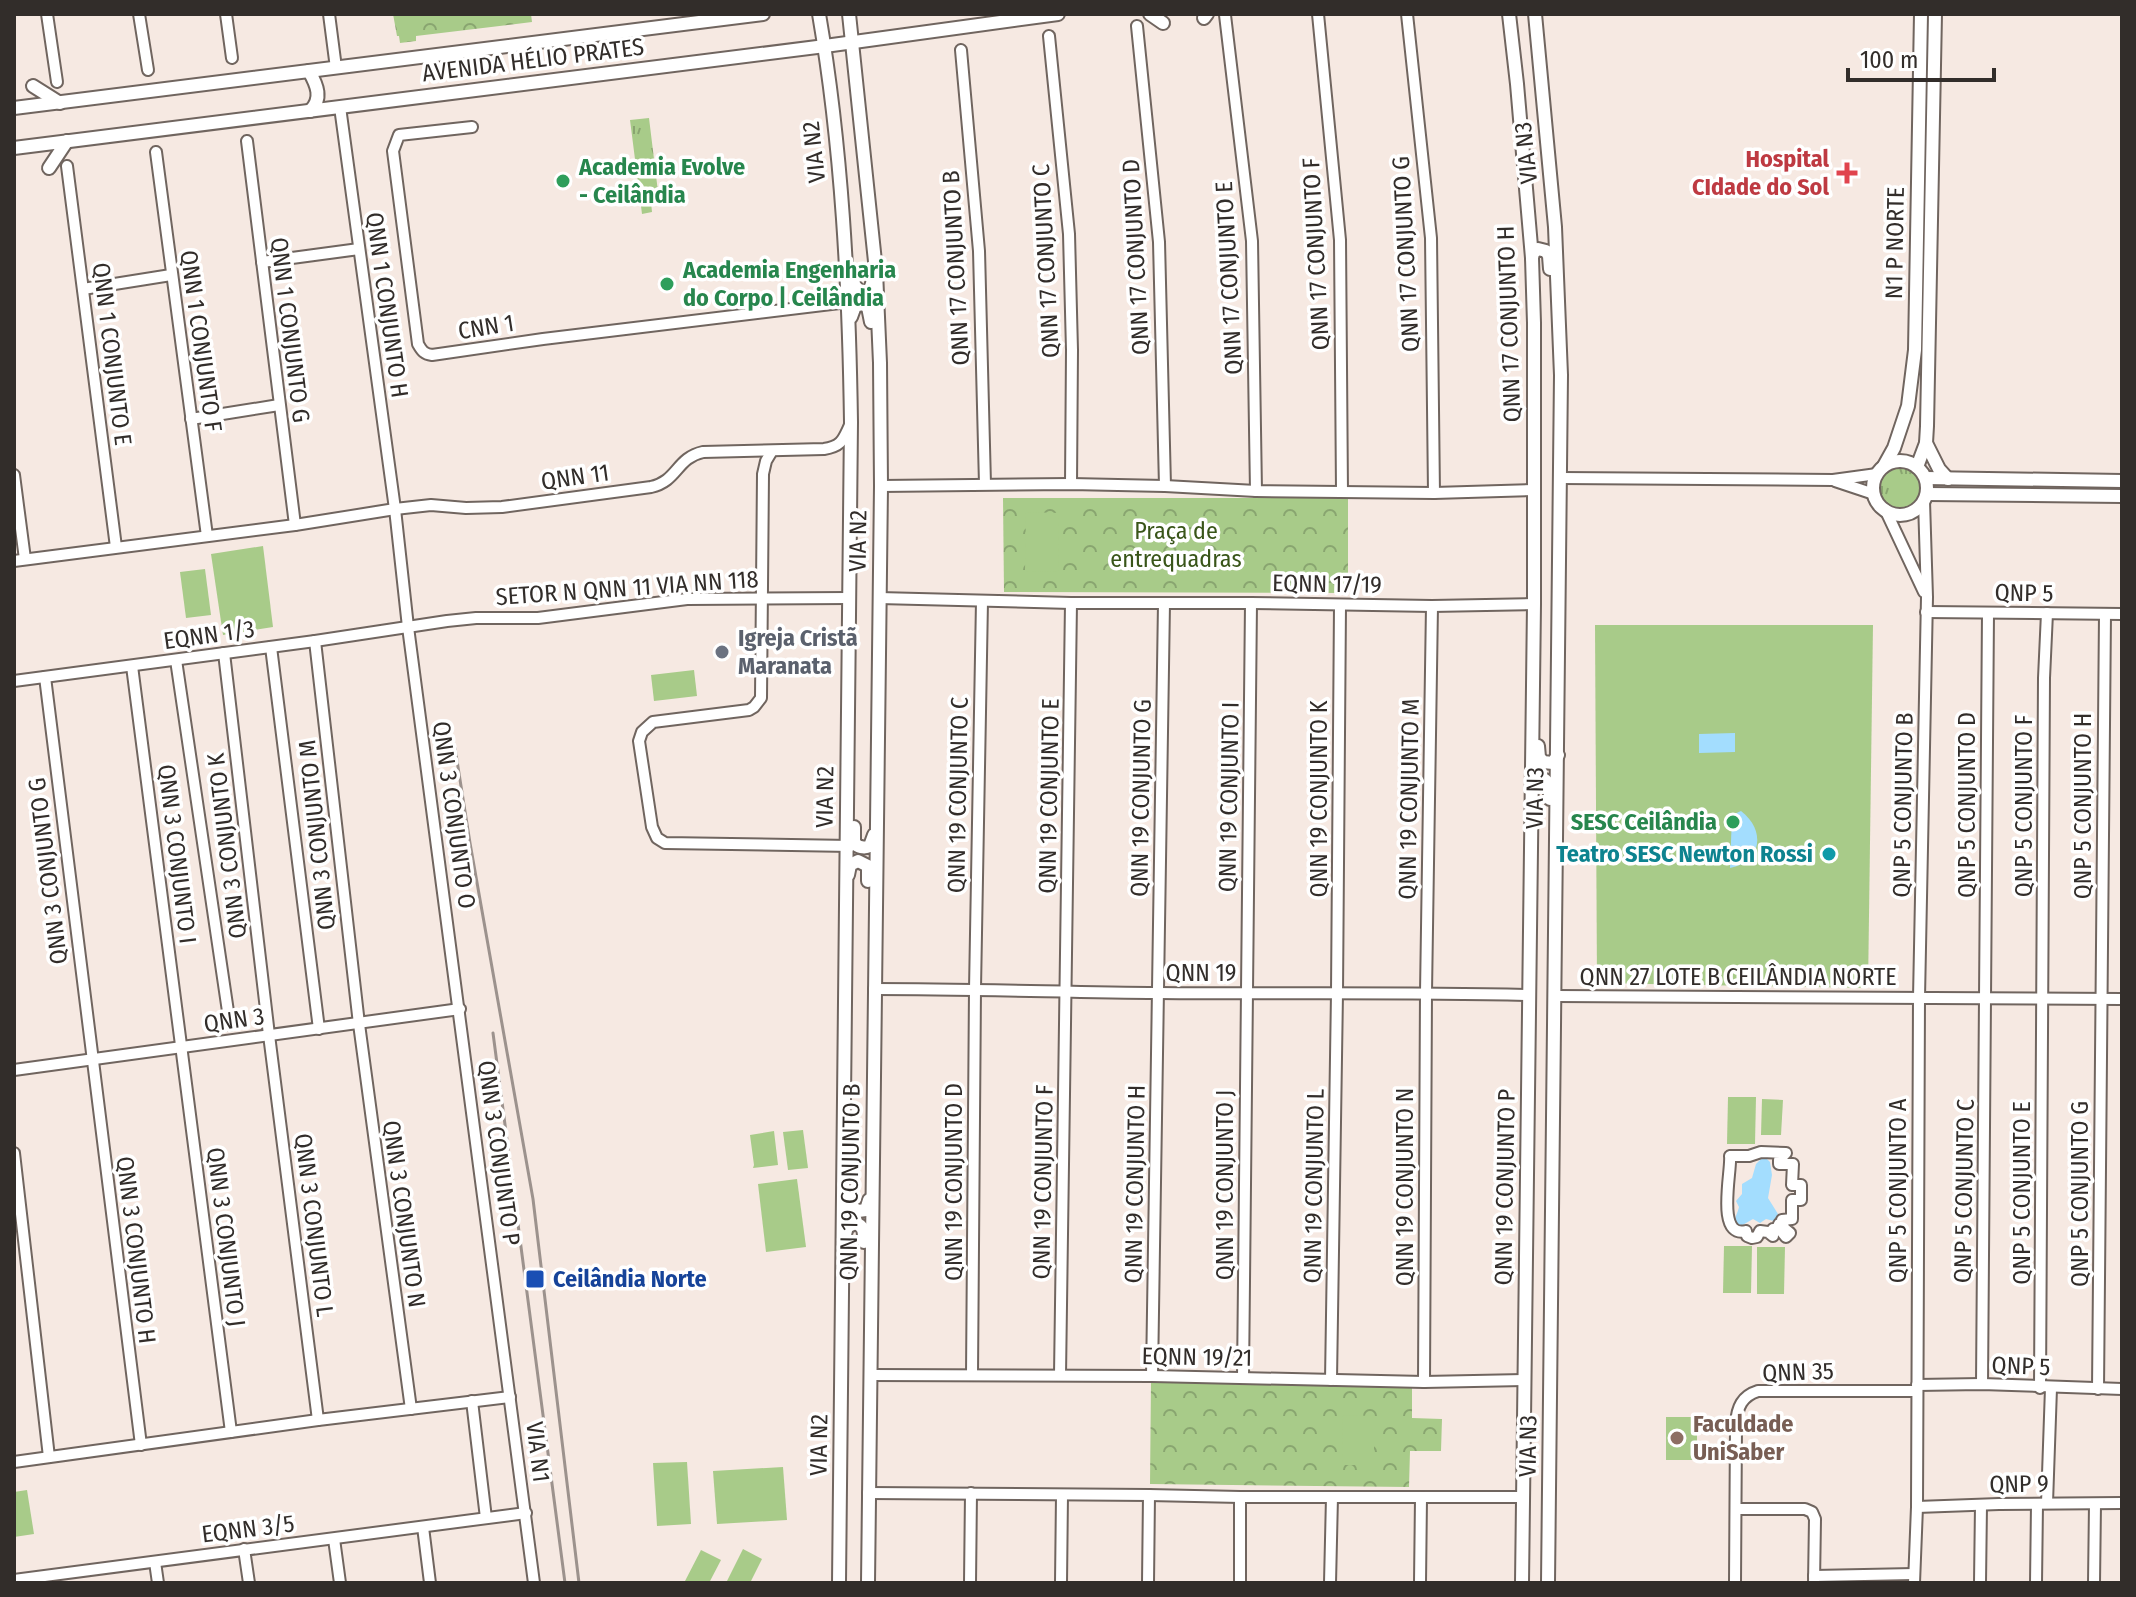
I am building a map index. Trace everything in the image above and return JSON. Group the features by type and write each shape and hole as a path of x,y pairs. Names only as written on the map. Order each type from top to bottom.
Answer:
{"main road":[{"name":"AVENIDA HÉLIO PRATES","path":"14,108 763,14"},
{"name":"VIA N2","path":"819,14 839,175 850,325 849,708 855,770 854,843 846,880 842,1583"},
{"name":"VIA N2","path":"849,14 876,271 881,486 874,986"},
{"name":"AVENIDA HÉLIO PRATES","path":"14,148 1058,14"},
{"path":"1150,14 1163,23"},
{"name":"QNN 17 CONJUNTO H","path":"1509,14 1532,258 1534,490"},
{"name":"VIA N3","path":"1535,14 1555,227 1561,375 1548,1583"},
{"name":"N1 P NORTE","path":"1880,470 1898,438 1908,406 1915,350 1921,14"},
{"name":"N1 P NORTE","path":"1917,467 1926,443 1935,14"},
{"path":"309,71 318,95 316,105 310,111"},
{"path":"1517,84 1531,156 1536,227 1545,235 1552,233 1555,227"},
{"path":"33,86 60,103"},
{"path":"49,168 67,141"},
{"path":"839,175 849,212 856,289 861,293 870,290 876,271"},
{"path":"1532,258 1538,249 1546,251 1549,256 1561,375"},
{"path":"850,325 855,306 862,304 868,307 871,312 872,366 880,429"},
{"path":"1926,443 1939,469 1948,479"},
{"path":"1900,461 1917,467 1926,478 1925,498 1918,508 1902,514 1885,509 1874,494 1874,483 1880,470 1900,461"},
{"path":"1926,478 2122,481"},
{"path":"1534,490 1534,604"},
{"path":"1925,498 2122,496"},
{"path":"1534,575 1541,615 1539,757 1550,764 1558,755"},
{"name":"QNN 19 CONJUNTO P","path":"1524,1380 1534,604"},
{"path":"1532,787 1534,781 1542,779 1548,782 1550,788 1549,931 1556,970"},
{"path":"852,846 870,846 876,829"},
{"path":"846,880 850,865 855,862 868,866 867,941 874,986"},
{"name":"QNN 19 CONJUNTO B","path":"870,1375 874,986"},
{"path":"845,1087 851,1135 849,1206 858,1211 866,1210 871,1191"},
{"path":"1528,1108 1534,1138 1532,1205 1535,1212 1541,1215 1553,1206"},
{"path":"842,1251 847,1227 852,1223 860,1225 864,1230 864,1297 870,1357"},
{"path":"1527,1238 1534,1228 1541,1229 1545,1235 1544,1294 1551,1345"},
{"name":"VIA N2","path":"868,1583 870,1375"},
{"name":"VIA N3","path":"1523,1502 1524,1380"},
{"path":"1522,1583 1523,1502"},
{"path":"1523,1502 1530,1540 1529,1583"}],"street":[{"path":"47,14 57,82"},
{"path":"139,14 148,70"},
{"path":"226,14 232,58"},
{"path":"329,14 336,68"},
{"name":"QNN 17 CONJUNTO F","path":"1318,14 1340,240 1342,492"},
{"name":"QNN 17 CONJUNTO G","path":"1407,14 1431,238 1434,493"},
{"name":"QNN 17 CONJUNTO E","path":"1225,15 1252,241 1256,491"},
{"name":"QNN 17 CONJUNTO D","path":"1137,26 1159,242 1165,486"},
{"name":"QNN 17 CONJUNTO C","path":"1049,36 1069,234 1071,484"},
{"name":"QNN 17 CONJUNTO B","path":"961,50 979,251 985,484"},
{"name":"QNN 1 CONJUNTO H","path":"340,107 395,509"},
{"name":"CNN 1","path":"472,127 399,135 393,151 418,344 426,354 848,302"},
{"name":"QNN 1 CONJUNTO G","path":"247,141 295,525"},
{"name":"QNN 1 CONJUNTO F","path":"156,152 207,536"},
{"name":"QNN 1 CONJUNTO E","path":"67,166 116,547"},
{"path":"262,262 359,249"},
{"path":"83,289 171,275"},
{"path":"191,419 279,405"},
{"name":"QNN 11","path":"395,509 431,505 502,507 651,487 665,483 686,459 697,453 836,447 851,422"},
{"path":"772,451 763,470 761,698 749,710 653,722 642,732 639,741 654,833 659,841 665,843 852,846"},
{"path":"1561,478 1833,480 1880,470"},
{"path":"14,475 19,560 295,525 395,509 408,627"},
{"path":"1833,480 1874,494"},
{"path":"881,486 1071,484 1256,491 1434,493 1534,490"},
{"path":"1925,498 1926,612"},
{"path":"1885,509 1927,597"},
{"name":"SETOR N QNN 11 VIA NN 118","path":"408,627 476,618 547,617 687,599 850,598"},
{"name":"EQNN 17/19","path":"879,598 1071,603 1534,604"},
{"name":"QNN 19 CONJUNTO C","path":"975,989 982,601"},
{"name":"QNN 19 CONJUNTO E","path":"1066,990 1071,603"},
{"name":"QNN 19 CONJUNTO G","path":"1158,993 1164,603"},
{"name":"QNN 19 CONJUNTO I","path":"1246,993 1251,603"},
{"name":"QNN 19 CONJUNTO K","path":"1337,993 1340,605"},
{"name":"QNN 19 CONJUNTO M","path":"1426,992 1432,606"},
{"name":"QNP 5","path":"1926,612 2122,614"},
{"name":"QNP 5 CONJUNTO B","path":"1919,998 1926,612"},
{"name":"QNP 5 CONJUNTO D","path":"1986,998 1988,613"},
{"name":"QNP 5 CONJUNTO F","path":"2043,1000 2047,613"},
{"name":"QNP 5 CONJUNTO H","path":"2101,998 2105,614"},
{"name":"EQNN 1/3","path":"14,681 408,627"},
{"name":"QNN 3 CONJUNTO O","path":"408,627 460,1009"},
{"name":"QNN 3 CONJUNTO M","path":"315,641 359,1024"},
{"path":"271,647 319,1029"},
{"name":"QNN 3 CONJUNTO K","path":"224,653 269,1035"},
{"path":"176,660 230,1025"},
{"name":"QNN 3 CONJUNTO I","path":"132,666 182,1048"},
{"name":"QNN 3 CONJUNTO G","path":"45,677 91,1060"},
{"name":"QNN 19","path":"874,986 1158,993 1426,992 1529,995"},
{"name":"QNN 19 CONJUNTO D","path":"972,1375 975,989"},
{"name":"QNN 19 CONJUNTO F","path":"1060,1375 1066,990"},
{"name":"QNN 19 CONJUNTO N","path":"1424,1382 1426,992"},
{"name":"QNN 19 CONJUNTO H","path":"1152,1376 1158,993"},
{"name":"QNN 19 CONJUNTO J","path":"1243,1378 1246,993"},
{"name":"QNN 19 CONJUNTO L","path":"1331,1380 1337,993"},
{"name":"QNN 27 LOTE B CEILÂNDIA NORTE","path":"1556,996 1919,998"},
{"path":"1919,998 2122,999"},
{"name":"QNP 5 CONJUNTO A","path":"1917,1388 1919,998"},
{"name":"QNP 5 CONJUNTO C","path":"1982,1384 1986,998"},
{"name":"QNP 5 CONJUNTO G","path":"2098,1389 2101,998"},
{"name":"QNP 5 CONJUNTO E","path":"2036,1583 2045,1388 2043,1000"},
{"name":"QNN 3","path":"14,1070 460,1009"},
{"name":"QNN 3 CONJUNTO P","path":"460,1009 510,1397"},
{"name":"QNN 3 CONJUNTO N","path":"359,1024 411,1409"},
{"name":"QNN 3 CONJUNTO L","path":"269,1035 318,1420"},
{"name":"QNN 3 CONJUNTO J","path":"182,1048 231,1432"},
{"name":"QNN 3 CONJUNTO H","path":"91,1060 141,1445"},
{"path":"14,1153 49,1457"},
{"path":"1786,1153 1779,1164 1793,1164 1792,1185 1801,1185 1801,1200 1792,1200 1792,1219 1782,1220 1784,1228 1790,1233 1786,1237 1779,1224 1777,1229 1773,1229 1773,1236 1760,1231 1757,1237 1752,1238 1747,1236 1746,1231 1735,1231 1729,1222 1726,1196 1731,1185 1728,1172 1730,1156 1786,1153"},
{"name":"EQNN 19/21","path":"870,1375 1152,1376 1424,1382 1524,1380"},
{"name":"QNP 5","path":"1917,1388 1982,1384 2122,1389"},
{"path":"1735,1583 1736,1509 1810,1510 1815,1519 1814,1579 1914,1578 1917,1388"},
{"name":"QNN 35","path":"1736,1509 1736,1415 1739,1406 1752,1393 1917,1388"},
{"path":"14,1462 510,1397"},
{"name":"VIA N1","path":"510,1397 534,1583"},
{"path":"472,1401 486,1518"},
{"path":"868,1493 1421,1498 1523,1502"},
{"path":"970,1583 971,1493"},
{"path":"1061,1583 1062,1495"},
{"path":"1148,1583 1149,1495"},
{"path":"1240,1497 1240,1583"},
{"path":"1330,1583 1332,1497"},
{"path":"1420,1583 1421,1498"},
{"name":"QNP 9","path":"1917,1507 2122,1503"},
{"path":"2094,1583 2095,1504"},
{"path":"1980,1583 1981,1505"},
{"name":"EQNN 3/5","path":"14,1580 66,1578 244,1549 526,1513"},
{"path":"423,1527 430,1583"},
{"path":"334,1539 340,1583"},
{"path":"244,1549 249,1583"},
{"path":"155,1562 158,1583"}],"green space":[{"path":"393,14 531,14 532,22 416,36 416,41 400,43"},
{"path":"649,118 659,200 651,202 652,212 642,214 630,120"},
{"path":"1900,467 1915,473 1921,488 1915,503 1900,509 1885,503 1879,488 1885,473"},
{"name":"Praça de entrequadras","path":"1003,498 1348,498 1348,593 1004,592"},
{"path":"1026,512 1059,513 1058,572 1025,571"},
{"path":"263,546 273,627 223,635 211,554"},
{"path":"205,569 211,615 186,618 180,572"},
{"name":"SESC Ceilândia","path":"1595,625 1873,625 1868,988 1597,983"},
{"path":"694,670 697,696 654,701 651,675"},
{"path":"1728,1097 1756,1097 1755,1144 1727,1144"},
{"path":"1762,1099 1783,1100 1781,1135 1761,1135"},
{"path":"803,1130 808,1168 788,1170 783,1132"},
{"path":"774,1131 778,1165 753,1168 750,1135"},
{"path":"797,1179 806,1247 766,1252 758,1184"},
{"path":"1724,1246 1752,1246 1751,1293 1723,1293"},
{"path":"1757,1247 1785,1247 1784,1294 1757,1294"},
{"path":"1151,1381 1412,1385 1412,1418 1442,1419 1441,1451 1410,1451 1409,1487 1150,1484"},
{"path":"1343,1415 1374,1416 1374,1465 1342,1465"},
{"path":"1666,1417 1697,1417 1697,1460 1666,1460"},
{"path":"687,1462 691,1524 657,1526 653,1463"},
{"path":"783,1467 787,1520 717,1524 713,1471"},
{"path":"27,1490 34,1534 14,1537 14,1492"},
{"path":"743,1549 762,1559 750,1583 726,1583"},
{"path":"701,1550 721,1560 709,1583 684,1583"}],"water":[{"path":"1735,733 1735,752 1699,753 1699,734"},
{"path":"1741,811 1754,827 1757,844 1749,859 1730,868 1732,815"},
{"path":"1764,1156 1770,1162 1772,1175 1768,1198 1778,1214 1774,1221 1766,1219 1760,1223 1753,1219 1739,1227 1735,1220 1739,1207 1736,1201 1742,1194 1742,1184 1752,1178 1756,1164"}],"railway":[{"path":"455,748 533,1199 579,1583"},
{"path":"493,1033 565,1583"}],"place":[{"name":"Hospital CIdade do Sol","path":"1847,173"},
{"name":"Academia Evolve - Ceilândia","path":"563,181"},
{"name":"Academia Engenharia do Corpo | Ceilândia","path":"667,284"},
{"name":"Igreja Cristã Maranata","path":"722,652"},
{"name":"SESC Ceilândia","path":"1733,822"},
{"name":"Teatro SESC Newton Rossi","path":"1829,854"},
{"name":"Ceilândia Norte","path":"535,1279"},
{"name":"Faculdade UniSaber","path":"1677,1438"}]}
